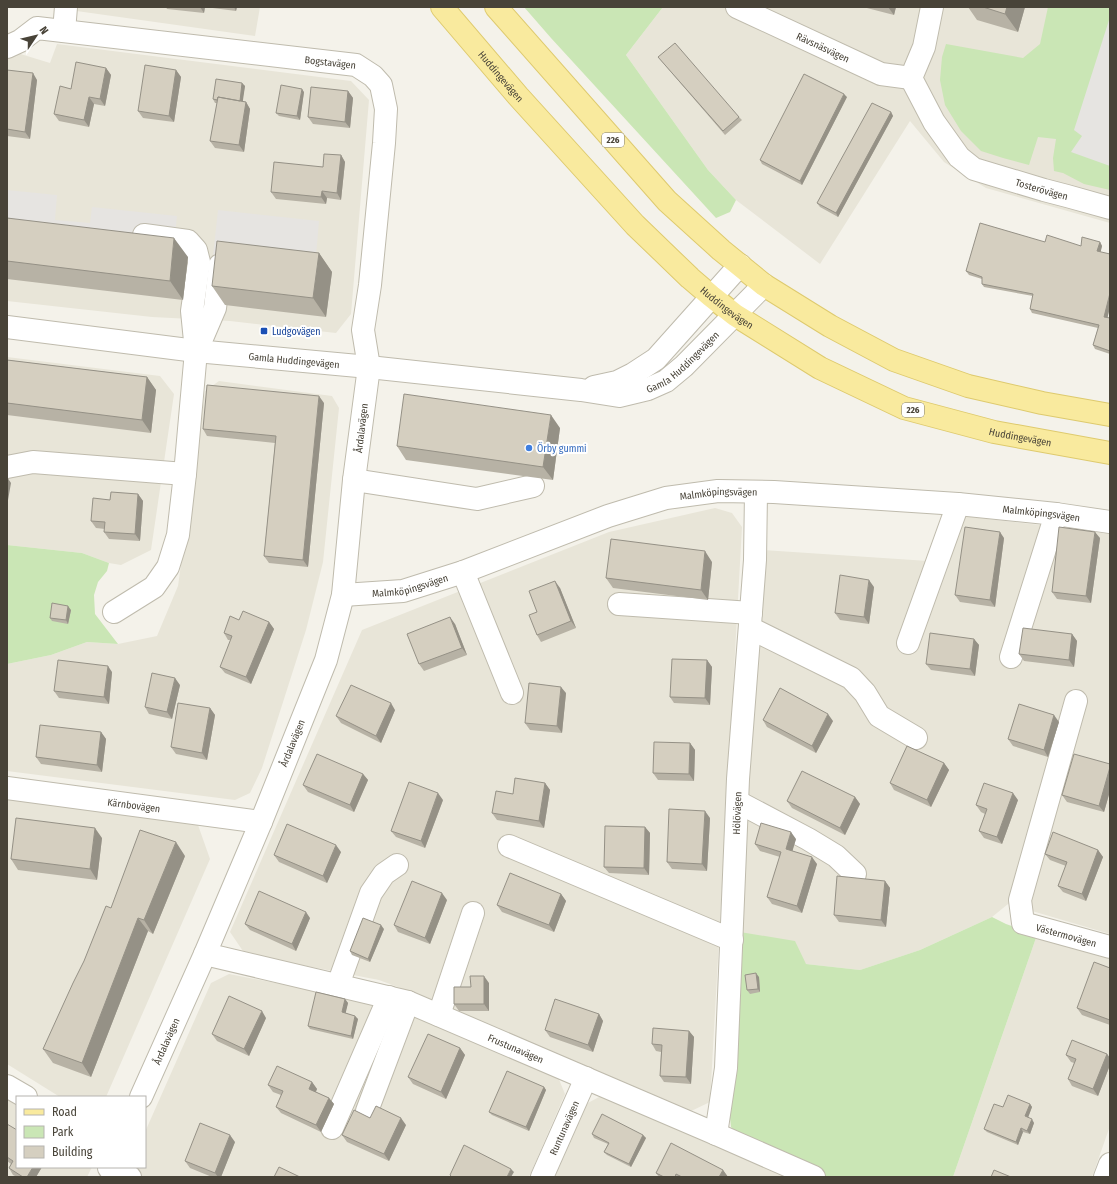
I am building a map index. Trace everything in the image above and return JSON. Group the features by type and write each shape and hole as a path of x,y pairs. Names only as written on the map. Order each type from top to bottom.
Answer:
{"main road":[{"name":"Huddingevägen","path":"442,7 518,96 635,225 666,256 735,315 820,368 904,408 994,432 1110,452"},
{"name":"226","path":"496,7 667,201 721,250 764,285 830,326 894,360 968,386 1042,403 1110,415"}],"street":[{"path":"64,32 66,7"},
{"name":"Rävsnäsvägen","path":"737,7 881,74 911,78"},
{"path":"911,78 924,47 932,7"},
{"name":"Bogstavägen","path":"7,47 20,41 38,28 356,65 373,76 381,85 386,109 370,285 363,330 369,368"},
{"name":"Tosterövägen","path":"911,78 934,122 959,157 974,169 1110,208"},
{"path":"114,612 154,587 168,567 178,535 196,351 192,311 199,262 196,250 188,241 174,238 127,234"},
{"path":"196,351 215,308 222,249"},
{"name":"Gamla Huddingevägen","path":"581,390 617,382 633,374 656,359 740,265"},
{"name":"Gamla Huddingevägen","path":"7,327 196,351 581,390 619,396 648,389 666,381 684,366 764,285"},
{"name":"Årdalavägen","path":"141,1096 205,954 261,822 326,660 343,595 354,480 369,368"},
{"path":"7,467 33,462 185,474"},
{"path":"354,480 477,499 533,486"},
{"name":"Malmköpingsvägen","path":"343,595 403,591 463,572 608,516 666,498 718,491 774,492 958,504 1056,514 1110,522"},
{"name":"Hölövägen","path":"716,1134 726,1068 738,802 755,560 756,492"},
{"path":"908,644 958,504"},
{"path":"1011,657 1056,514"},
{"path":"463,572 512,693"},
{"path":"619,604 750,620 851,678 865,693 879,716 916,738"},
{"name":"Västermovägen","path":"1076,701 1020,900 1023,923 1110,947"},
{"name":"Kärnbovägen","path":"7,788 261,822"},
{"path":"738,802 808,839 836,856 855,874"},
{"path":"509,846 732,940"},
{"path":"338,985 371,893 384,874 397,865"},
{"path":"439,1015 473,913"},
{"name":"Frustunavägen","path":"205,954 398,999 586,1078 809,1176"},
{"path":"367,1111 398,999"},
{"path":"332,1128 398,999"},
{"name":"Runtunavägen","path":"542,1177 586,1078"},
{"path":"7,1086 24,1096"},
{"path":"1104,1177 1110,1164"},
{"path":"111,1168 130,1177"}],"shaded area":[{"path":"48,7 260,7 255,36"},
{"path":"663,7 1110,7 1110,223 986,188 944,162 910,121 820,264 736,200 708,170 626,55"},
{"path":"1110,17 1110,166 1071,152 1082,136 1074,130"},
{"path":"7,28 14,52 50,63 57,44 351,81 369,100 351,314 336,333 230,321 152,317 7,301"},
{"path":"7,190 57,195 55,220 90,223 92,207 177,216 174,246 7,229"},
{"path":"218,210 319,221 315,267 213,256"},
{"path":"7,357 160,376 174,394 151,550 121,565 109,563 82,553 7,545"},
{"path":"219,381 332,396 339,408 323,562 306,630 262,768 250,793 235,800 7,771 7,664 51,655 87,642 118,644 157,636 178,586 205,391"},
{"path":"715,508 732,513 742,527 710,1102 687,1113 430,999 379,980 245,954 230,932 362,630 609,532"},
{"path":"944,514 1110,533 1110,934 1008,904 992,917 920,950 860,970 806,964 740,932 763,550 928,561"},
{"path":"7,799 198,825 210,859 106,1096 58,1096 7,1064"},
{"path":"1037,935 1110,955 1110,1126 1092,1177 953,1177"},
{"path":"229,974 370,1001 411,1014 558,1077 565,1094 529,1177 125,1177 129,1168 146,1168 146,1130 211,983"},
{"path":"601,1096 780,1170 783,1177 553,1177 584,1105"},
{"path":"7,1099 16,1105 16,1168 92,1168 87,1177 7,1177"}],"green space":[{"path":"524,7 663,7 626,55 708,170 736,200 730,212 716,218"},
{"path":"1048,7 1110,7 1110,190 1084,184 1063,173 1054,171 1053,158 1056,139 1038,137 1029,165 981,151 961,131 945,105 940,80 942,57 946,44 1023,58 1040,44"},
{"path":"7,545 82,553 109,563 107,571 98,582 94,595 95,614 118,644 87,642 51,655 7,664"},
{"path":"992,917 1006,924 1037,935 953,1177 823,1177 741,1138 731,1127 728,1099 740,932 795,941 806,964 860,970 920,950"}],"building":[{"path":"983,7 1007,7 1005,14"},
{"path":"675,43 739,117 723,131 658,57"},
{"path":"76,62 106,68 100,99 89,97 84,120 54,114 60,86 71,89"},
{"path":"145,65 176,70 169,116 138,111"},
{"path":"7,70 33,73 25,132 7,129"},
{"path":"804,74 844,94 800,181 760,160"},
{"path":"216,79 242,83 240,101 218,97 217,100 213,99"},
{"path":"281,85 302,89 297,116 276,113"},
{"path":"311,87 348,91 345,122 308,117"},
{"path":"218,97 246,102 239,145 210,141"},
{"path":"872,103 891,112 836,213 817,203"},
{"path":"324,154 341,155 337,193 322,191 321,197 271,192 274,162 323,167"},
{"path":"7,218 174,238 170,281 7,261"},
{"path":"980,223 1045,242 1047,235 1081,246 1082,237 1100,242 1097,251 1110,254 1110,293 1104,317 1110,318 1110,351 1093,345 1099,325 1030,309 1033,294 982,284 982,277 966,271"},
{"path":"217,241 319,253 313,298 212,286"},
{"path":"7,360 147,377 142,420 7,403"},
{"path":"207,385 319,396 303,560 264,556 276,436 203,429"},
{"path":"404,394 551,415 543,467 397,446"},
{"path":"111,492 138,494 135,534 104,532 105,522 91,521 93,498 110,500"},
{"path":"965,527 1000,532 990,600 955,595"},
{"path":"1059,527 1095,532 1086,596 1052,592"},
{"path":"611,539 705,551 701,590 606,578"},
{"path":"840,575 869,580 864,617 835,613"},
{"path":"555,581 571,621 537,635 529,615 537,612 529,591"},
{"path":"52,603 68,606 66,620 50,618"},
{"path":"243,611 269,622 246,677 220,667 232,636 224,633 230,616 239,620"},
{"path":"450,617 462,648 419,664 407,634"},
{"path":"1023,628 1072,634 1069,660 1019,654"},
{"path":"930,633 974,639 970,669 926,664"},
{"path":"672,659 707,660 705,698 670,697"},
{"path":"58,660 108,666 104,697 54,691"},
{"path":"152,673 175,678 167,712 145,707"},
{"path":"529,683 561,687 557,726 525,723"},
{"path":"351,685 391,703 376,736 336,716"},
{"path":"780,688 828,714 812,746 763,720"},
{"path":"178,703 210,708 202,753 171,747"},
{"path":"1019,704 1054,715 1044,750 1008,739"},
{"path":"40,725 101,732 97,765 36,757"},
{"path":"654,742 690,743 689,774 653,773"},
{"path":"907,746 944,763 927,800 890,783"},
{"path":"317,754 363,774 350,805 303,785"},
{"path":"1074,754 1110,764 1099,806 1062,795"},
{"path":"802,771 855,797 840,828 787,801"},
{"path":"515,778 545,783 539,821 492,813 496,791 513,794"},
{"path":"409,782 438,793 421,841 391,831"},
{"path":"984,783 1013,793 997,837 979,831 987,809 976,805"},
{"path":"669,809 705,811 702,864 667,862"},
{"path":"16,818 95,828 90,869 11,859"},
{"path":"761,823 791,832 786,849 812,857 797,906 767,897 781,852 755,844"},
{"path":"287,824 336,845 323,876 274,855"},
{"path":"605,826 645,827 644,868 604,867"},
{"path":"140,830 176,842 144,920 138,918 82,1063 43,1049 84,961 106,906 111,908"},
{"path":"1053,832 1098,850 1082,894 1058,886 1067,862 1045,854"},
{"path":"510,873 561,894 549,925 497,905"},
{"path":"837,876 885,881 881,920 834,915"},
{"path":"412,881 442,893 425,938 394,925"},
{"path":"259,891 306,912 292,944 245,924"},
{"path":"363,918 381,925 368,959 350,951"},
{"path":"1094,962 1110,968 1110,1020 1077,1008"},
{"path":"756,973 758,989 747,990 745,975"},
{"path":"470,976 484,976 484,1004 454,1004 454,987 471,987"},
{"path":"316,992 345,999 342,1012 355,1016 351,1036 308,1026"},
{"path":"229,996 262,1011 244,1049 212,1034"},
{"path":"555,999 599,1014 588,1045 545,1030"},
{"path":"653,1028 689,1031 686,1077 660,1076 662,1045 652,1044"},
{"path":"428,1034 460,1048 441,1092 408,1077"},
{"path":"1072,1040 1107,1054 1093,1089 1068,1079 1076,1059 1066,1055"},
{"path":"277,1066 312,1082 309,1089 329,1098 316,1125 276,1107 283,1091 268,1085"},
{"path":"507,1071 544,1087 526,1127 489,1112"},
{"path":"1008,1095 1030,1104 1025,1116 1032,1119 1027,1131 1021,1128 1016,1142 984,1129 994,1104 1003,1107"},
{"path":"376,1106 401,1118 384,1154 342,1135 354,1110 370,1118"},
{"path":"602,1114 643,1135 629,1164 604,1152 609,1143 592,1134"},
{"path":"200,1123 230,1135 215,1173 185,1161"},
{"path":"7,1124 16,1129 16,1168 32,1168 27,1177 23,1177 9,1168 13,1161 7,1157"},
{"path":"671,1143 723,1170 719,1177 682,1177 676,1174 675,1177 664,1177 656,1173"},
{"path":"464,1145 511,1169 507,1177 452,1177 450,1175"},
{"path":"279,1167 300,1177 274,1177"},
{"path":"994,1170 1011,1177 991,1177"}],"place":[{"name":"Ludgovägen","path":"264,331"},
{"name":"Örby gummi","path":"529,448"}]}
